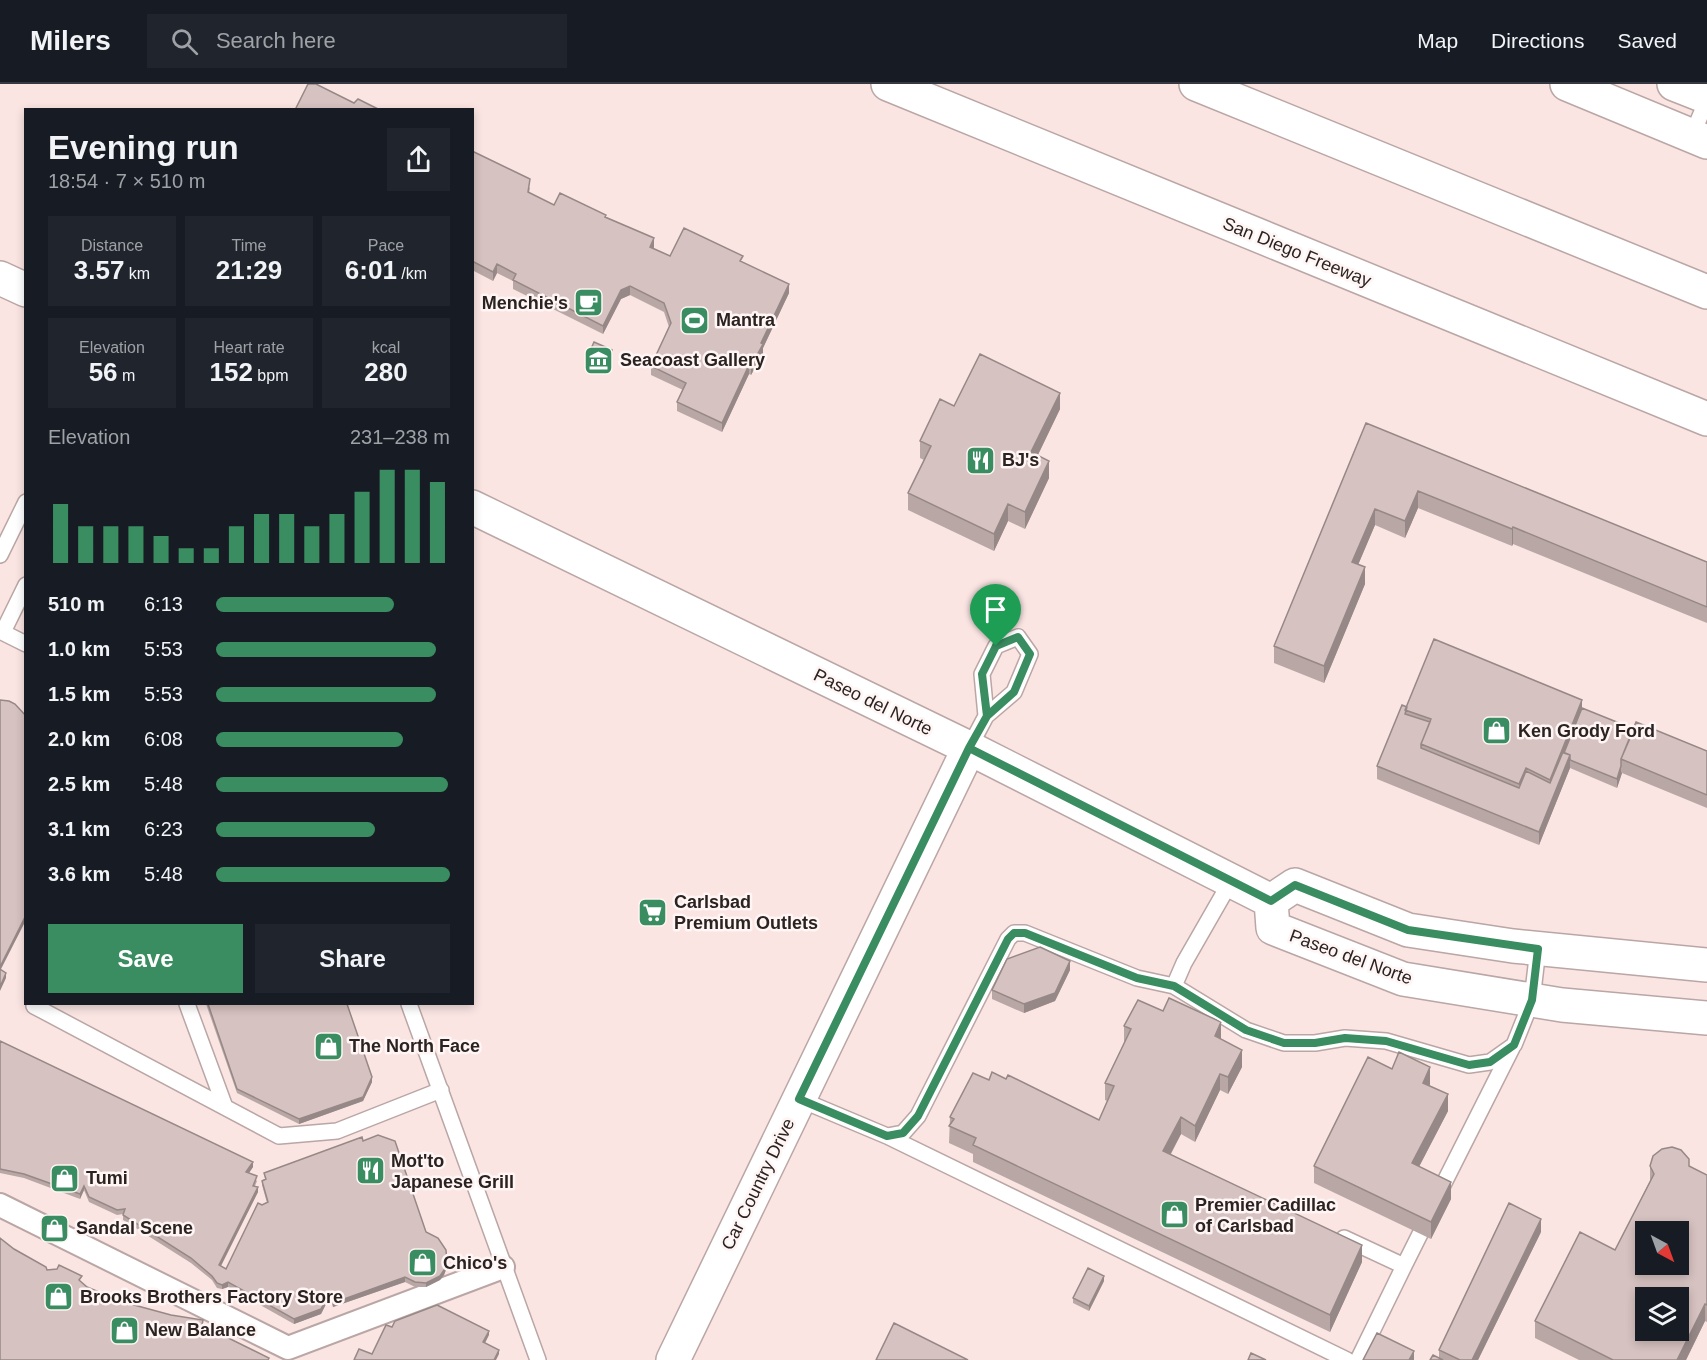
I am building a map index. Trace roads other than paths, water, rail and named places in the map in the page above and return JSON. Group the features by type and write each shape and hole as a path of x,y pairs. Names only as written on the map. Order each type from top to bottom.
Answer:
{"main road":[{"path":"865,84 1088,167"},
{"name":"San Diego Freeway","path":"888,84 1707,419"},
{"path":"1196,84 1707,292"},
{"path":"1567,84 1700,138"},
{"path":"1674,84 1707,98"},
{"path":"0,278 24,289"},
{"name":"Paseo del Norte","path":"474,508 969,748 1271,901 1273,928 1403,979 1562,1005 1707,1018"},
{"name":"Car Country Drive","path":"673,1360 969,748"},
{"path":"1271,901 1295,885 1408,930 1538,949 1707,965"}],"street":[{"path":"0,1205 288,1348 503,1267"}],"lane":[{"path":"1700,138 1707,98"},
{"path":"0,555 24,506"},
{"path":"24,589 2,631 24,643"},
{"path":"969,748 987,716 1014,692 1030,654 1018,637 996,646 982,674 987,716"},
{"path":"1174,986 1184,963 1231,881"},
{"path":"887,1136 903,1133 918,1116 1008,939 1014,933 1025,933 1137,978 1174,986 1246,1030 1284,1043 1315,1043 1345,1038 1386,1041 1469,1065 1490,1062 1514,1045"},
{"path":"1439,1193 1514,1045 1532,1000 1538,949"},
{"path":"34,1005 279,1136 337,1131 441,1090"},
{"path":"187,1005 225,1107"},
{"path":"409,1005 538,1360"},
{"path":"799,1099 887,1136 1347,1360"},
{"path":"1329,1230 1404,1266"},
{"path":"1358,1360 1420,1234"}],"place":[{"name":"Menchie's","path":"589,303"},
{"name":"Mantra","path":"695,320"},
{"name":"Seacoast Gallery","path":"599,360"},
{"name":"BJ's","path":"981,460"},
{"name":"Ken Grody Ford","path":"1497,731"},
{"name":"Carlsbad Premium Outlets","path":"653,912"},
{"name":"The North Face","path":"328,1046"},
{"name":"Mot'to Japanese Grill","path":"370,1171"},
{"name":"Tumi","path":"65,1178"},
{"name":"Premier Cadillac of Carlsbad","path":"1174,1215"},
{"name":"Sandal Scene","path":"55,1228"},
{"name":"Chico's","path":"422,1263"},
{"name":"Brooks Brothers Factory Store","path":"59,1297"},
{"name":"New Balance","path":"124,1330"}]}
